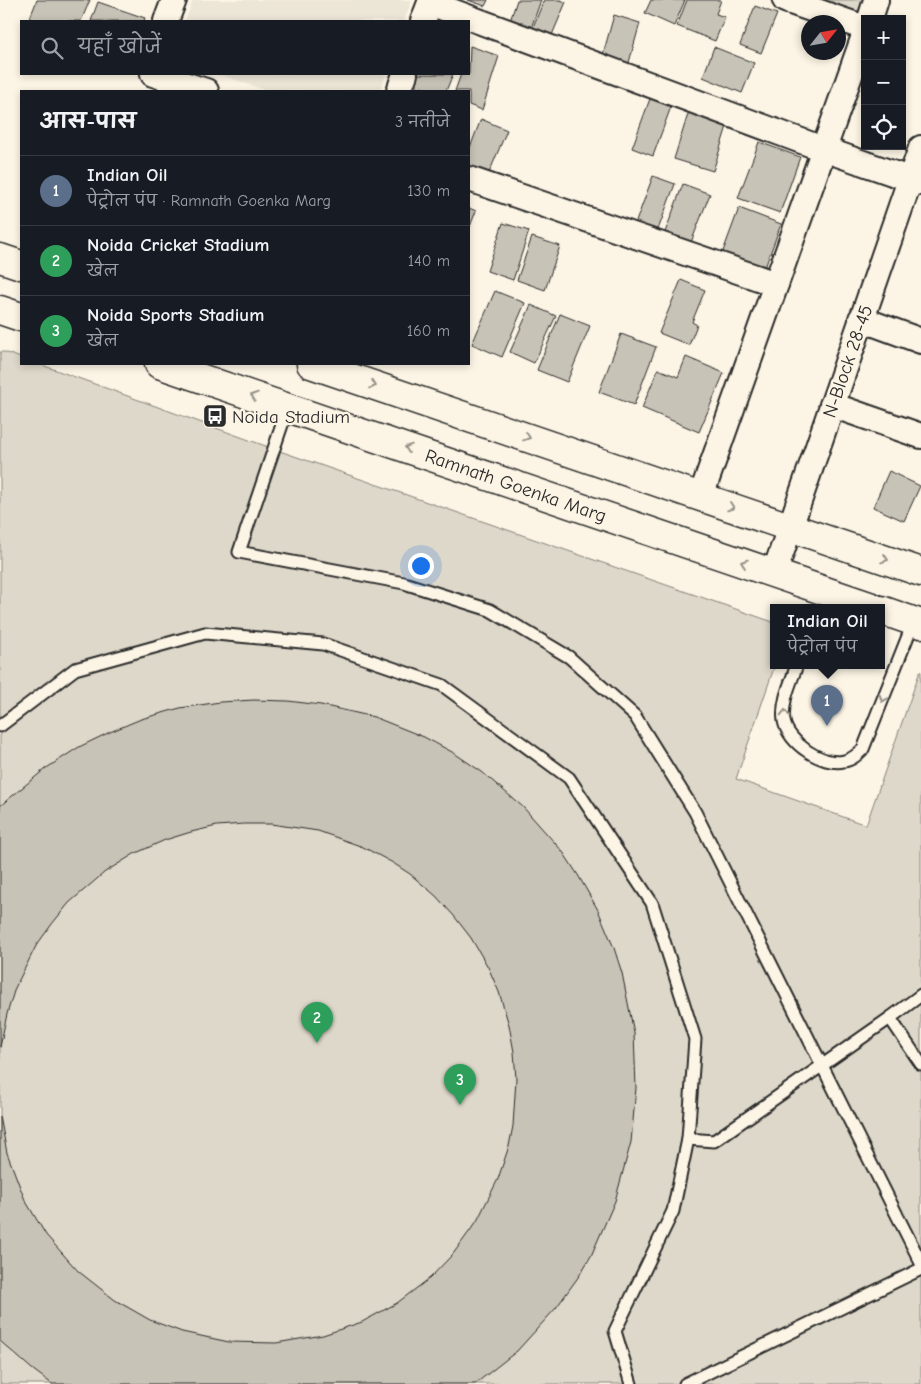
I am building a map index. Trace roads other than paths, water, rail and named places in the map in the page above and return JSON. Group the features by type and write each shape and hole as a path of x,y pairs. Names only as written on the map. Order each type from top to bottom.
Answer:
{"street":[{"path":"166,20 174,0"},
{"path":"785,0 861,27"},
{"path":"871,15 876,0"},
{"path":"428,8 461,20"},
{"path":"470,23 823,150 916,181"},
{"path":"701,496 861,44"},
{"path":"156,75 203,90"},
{"path":"399,90 405,75"},
{"name":"N-Block 28-45","path":"774,574 861,319 916,181 921,148"},
{"path":"470,179 776,284"},
{"path":"0,310 20,317"},
{"path":"861,319 921,341"},
{"path":"0,326 20,325"},
{"name":"Ramnath Goenka Marg","path":"162,365 774,574 822,595 860,604"},
{"path":"314,365 921,572"},
{"path":"832,405 921,436"},
{"path":"885,611 917,622"}],"lane":[{"path":"288,407 239,552 404,583 490,610 569,657 635,716 695,812 921,1263"},
{"path":"796,669 786,697 784,721 788,733 797,744 809,752 832,761 844,761 855,757 864,749 917,622"},
{"path":"0,726 75,669 205,633 323,644 442,684 569,778 652,903 695,1039 688,1139 673,1211 615,1331 631,1384"},
{"path":"688,1139 714,1141 921,995"},
{"path":"890,1018 921,1064"},
{"path":"685,1384 921,1269"}],"place":[{"name":"Noida Stadium","path":"215,416"},
{"name":"Indian Oil","path":"827,726"},
{"name":"Noida Cricket Stadium","path":"317,1043"},
{"name":"Noida Sports Stadium","path":"460,1105"}]}
